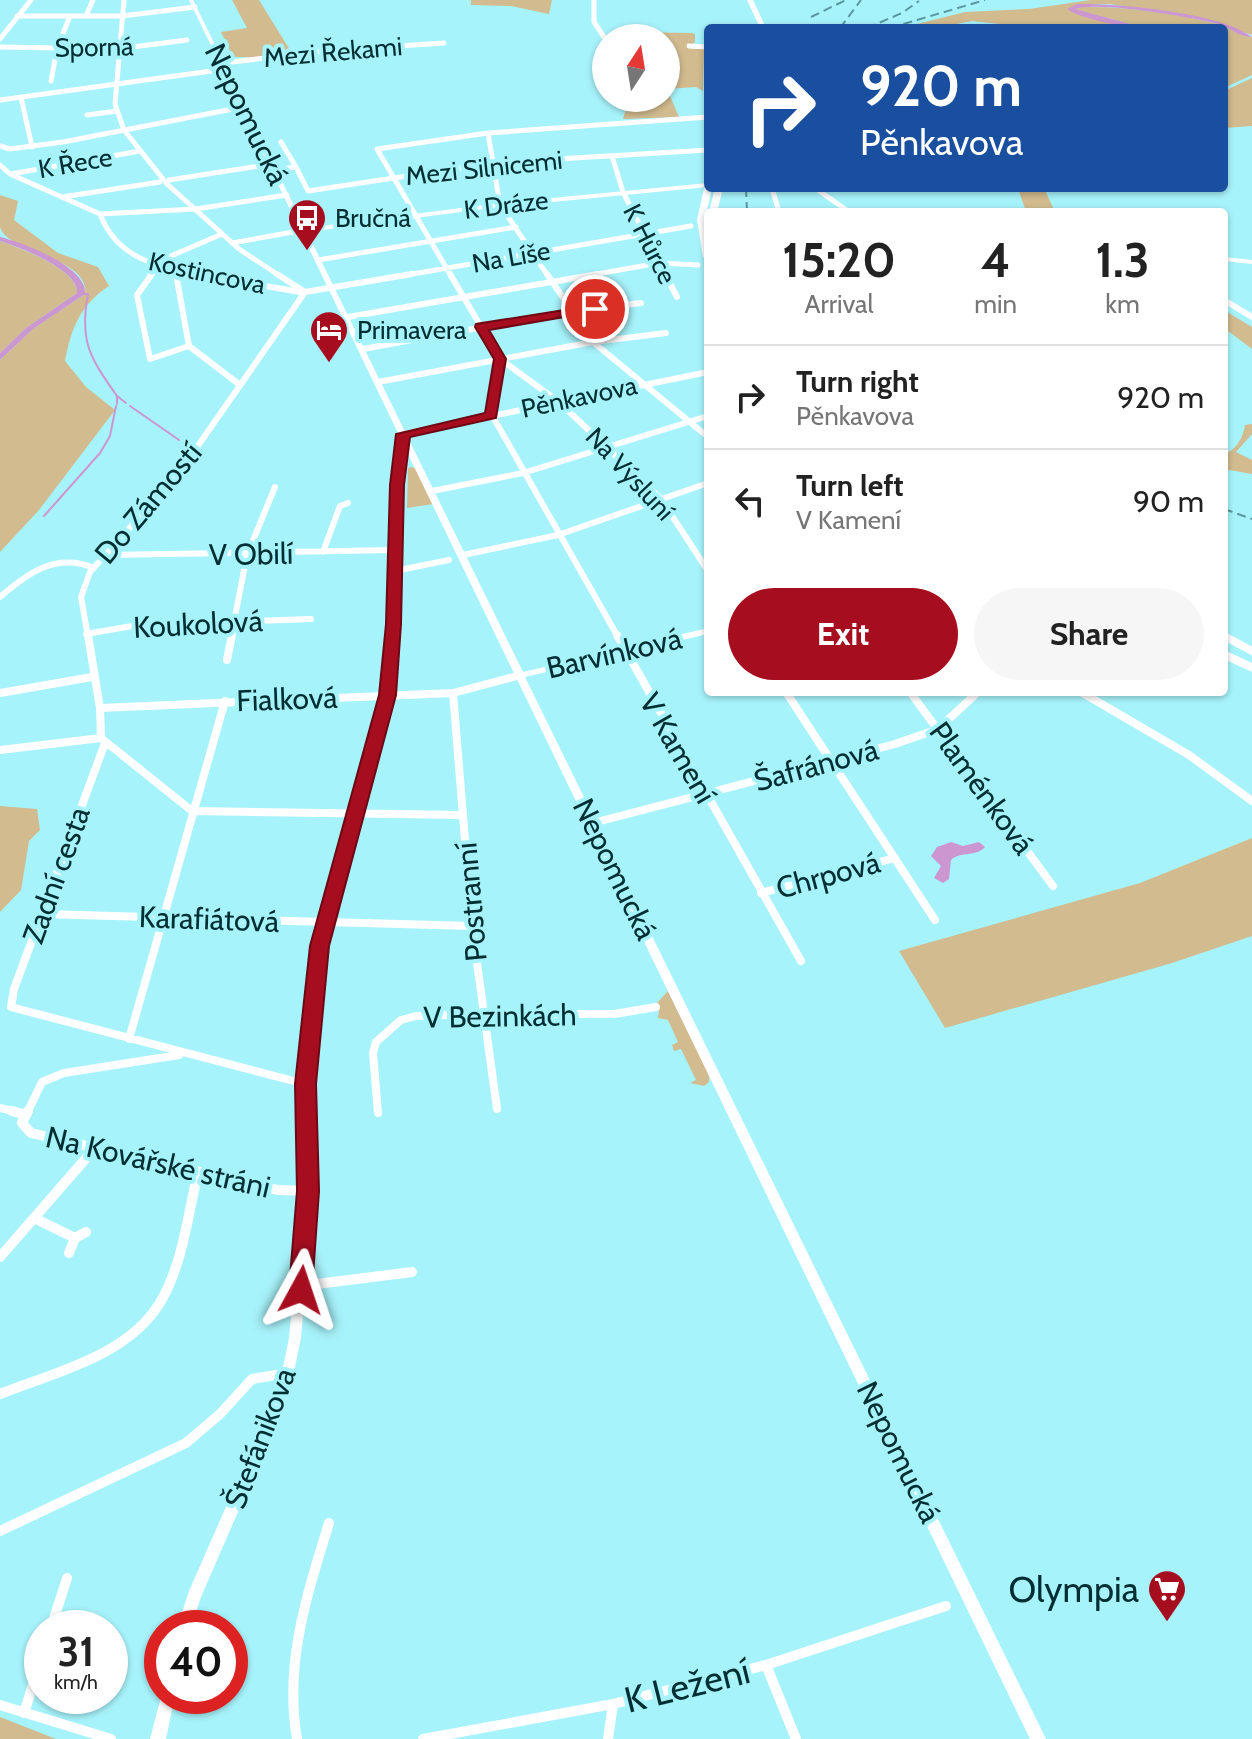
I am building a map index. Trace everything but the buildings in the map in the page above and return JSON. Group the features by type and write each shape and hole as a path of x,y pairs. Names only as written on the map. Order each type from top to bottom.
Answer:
{"highway":[{"path":"704,236 701,220 707,192"},
{"path":"1228,656 1252,668"},
{"path":"1228,665 1252,676"}],"main road":[{"path":"742,0 753,24"},
{"path":"750,0 761,24"}],"street":[{"path":"0,39 31,0"},
{"path":"86,16 93,0"},
{"path":"124,0 115,83 117,111 124,130 165,181 232,243 305,292"},
{"path":"594,0 592,18 595,24"},
{"path":"17,16 122,16 193,3"},
{"name":"Nepomucká","path":"193,3 1038,1739"},
{"path":"51,81 57,49 70,16"},
{"name":"Sporná","path":"0,47 117,49 187,40"},
{"name":"Mezi Řekami","path":"0,100 325,51 444,43"},
{"path":"689,46 704,47"},
{"path":"21,97 32,147"},
{"path":"0,146 32,147 243,107"},
{"path":"87,115 117,111"},
{"path":"492,415 500,359 377,149 488,133 704,117"},
{"path":"488,133 500,205 593,342 704,434"},
{"path":"281,142 296,167"},
{"name":"Mezi Silnicemi","path":"296,167 308,191 493,163 704,150"},
{"name":"K Řece","path":"10,174 140,151"},
{"name":"K Hůrce","path":"612,156 623,192 677,297"},
{"name":"Kostincova","path":"0,165 10,174 100,214 108,234 149,265 305,292"},
{"path":"62,197 273,167 296,167"},
{"name":"K Dráze","path":"304,230 500,205 704,186"},
{"path":"821,192 844,208"},
{"path":"100,214 196,209 287,195"},
{"name":"Na Líše","path":"305,292 691,226"},
{"path":"318,260 516,227"},
{"path":"232,243 304,230"},
{"path":"189,346 150,359 137,295 152,273 149,265 222,234"},
{"path":"1228,259 1252,262"},
{"path":"348,317 659,263 698,265"},
{"path":"175,270 189,346 240,385"},
{"name":"Do Zámostí","path":"103,740 81,597 94,568 179,473 305,292"},
{"path":"1228,302 1252,317"},
{"path":"363,349 572,311 641,303"},
{"path":"378,382 593,342 666,333"},
{"name":"Na Výsluní","path":"500,359 559,402 661,499 704,565"},
{"name":"Pěnkavova","path":"403,434 704,373"},
{"name":"V Kamení","path":"492,415 801,961"},
{"path":"432,491 523,473 704,417"},
{"name":"Štefánikova","path":"190,1610 249,1475 288,1373 301,1286 308,1191 305,1084 324,922 388,695 403,434"},
{"path":"463,555 558,535 704,484"},
{"path":"227,660 247,555 275,487"},
{"path":"323,552 340,506 348,503"},
{"name":"V Obilí","path":"107,555 247,555 395,550"},
{"path":"0,597 21,579 57,562 75,560 94,568"},
{"path":"395,571 449,560"},
{"name":"Koukolová","path":"86,634 138,625 311,619"},
{"name":"Barvínková","path":"521,675 704,632"},
{"path":"1228,638 1252,651"},
{"name":"Fialková","path":"100,708 453,693 521,675"},
{"path":"0,693 92,677"},
{"name":"Postranní","path":"453,693 472,926 497,1109"},
{"path":"789,696 935,920"},
{"name":"Plaménková","path":"913,696 1053,886"},
{"name":"Šafránová","path":"593,823 895,744 938,729 974,696"},
{"path":"1088,696 1189,755 1252,801"},
{"path":"225,701 129,1039 305,1084"},
{"path":"0,750 103,740 192,811 463,815"},
{"name":"Zadní cesta","path":"103,740 14,989 11,1007 129,1039"},
{"name":"Chrpová","path":"761,893 895,858"},
{"name":"Karafiátová","path":"42,914 472,926"},
{"name":"V Bezinkách","path":"378,1113 373,1053 376,1042 401,1020 416,1016 482,1014 614,1014 656,1007"},
{"path":"0,1108 26,1115 42,1082 64,1073 185,1054"},
{"name":"Na Kovářské stráni","path":"26,1115 22,1123 31,1133 278,1190 308,1191"},
{"path":"0,1257 95,1148"},
{"path":"0,1394 119,1344 142,1326 161,1302 170,1281 198,1172"},
{"path":"34,1218 75,1238"},
{"path":"69,1253 75,1238 86,1232"},
{"path":"301,1286 412,1272"},
{"path":"0,1531 186,1443 220,1414 252,1379 288,1373"},
{"path":"297,1739 293,1666 305,1604 329,1523"},
{"path":"57,1610 67,1578"},
{"name":"K Ležení","path":"423,1739 613,1704 766,1665 946,1606"},
{"path":"766,1665 796,1739"},
{"path":"608,1739 613,1704"},
{"path":"0,1705 24,1713"},
{"path":"27,1714 111,1739"},
{"path":"158,1739 164,1714"}],"shaded area":[{"path":"232,0 259,0 293,55 249,60 247,57 233,57 221,32 247,28"},
{"path":"471,0 552,0 549,14 511,6 471,5"},
{"path":"1091,0 1252,0 1252,35 1228,27 1228,24 1203,18 1110,4 1067,9 1121,24 1000,24 972,21 917,24 965,12 1029,9"},
{"path":"1077,4 1118,5 1169,11 1224,24 1123,8 1075,9 1130,24 1112,24 1067,9"},
{"path":"1074,9 1132,9 1218,24 1130,24"},
{"path":"1228,26 1252,37 1228,29"},
{"path":"1228,28 1252,37 1252,75 1228,86"},
{"path":"680,33 695,34 695,42 687,48 704,49 703,91 696,87 680,88"},
{"path":"1252,78 1252,126 1228,128 1228,89"},
{"path":"625,112 677,112 679,117 623,119"},
{"path":"1019,192 1046,192 1053,208 1025,208"},
{"path":"0,195 18,201 14,220 58,253 98,267 109,286 91,301 78,319 65,361 86,387 115,410 39,510 0,552 0,360 33,329 85,294 83,282 75,272 6,236 0,227"},
{"path":"0,237 37,250 65,265 83,284 85,294 33,329 0,360 0,353 26,328 77,293 75,284 59,268 0,241"},
{"path":"0,241 58,268 75,284 77,293 26,328 0,353"},
{"path":"1228,312 1252,327 1252,349 1228,331"},
{"path":"1252,424 1252,434 1236,452 1252,460 1252,474 1228,470 1228,452 1239,442 1245,425"},
{"path":"408,468 416,469 433,504 407,508"},
{"path":"0,806 37,809 40,830 29,841 21,890 0,912"},
{"path":"1252,838 1252,936 1172,963 945,1028 899,951 1140,883"},
{"path":"951,842 963,846 979,842 985,847 951,860 949,879 943,883 934,878 941,866 931,856 937,847"},
{"path":"668,991 709,1074 709,1082 704,1086 690,1083 696,1080 681,1049 674,1051 672,1045 678,1042 668,1020 658,1018 656,1004"},
{"path":"0,1717 56,1739 0,1739"}],"waterway":[{"path":"84,294 88,294 85,324 89,348 117,396"},
{"path":"117,396 126,403"},
{"path":"117,396 117,404"},
{"path":"44,516 100,453 110,436 116,406"},
{"path":"130,406 179,440"}],"railway":[{"path":"811,17 846,0"},
{"path":"843,24 861,0"},
{"path":"904,24 985,0"},
{"path":"876,24 902,13 919,1"},
{"path":"746,192 747,208"},
{"path":"1228,510 1252,519"}],"place":[{"name":"Bručná","path":"307,252"},
{"name":"Primavera","path":"329,364"},
{"name":"Olympia","path":"1167,1623"}],"route":[{"path":"301,1290 308,1191 305,1084 319,946 388,695 394,624 397,485 403,434 492,415 500,359 481,327 595,309"}]}
